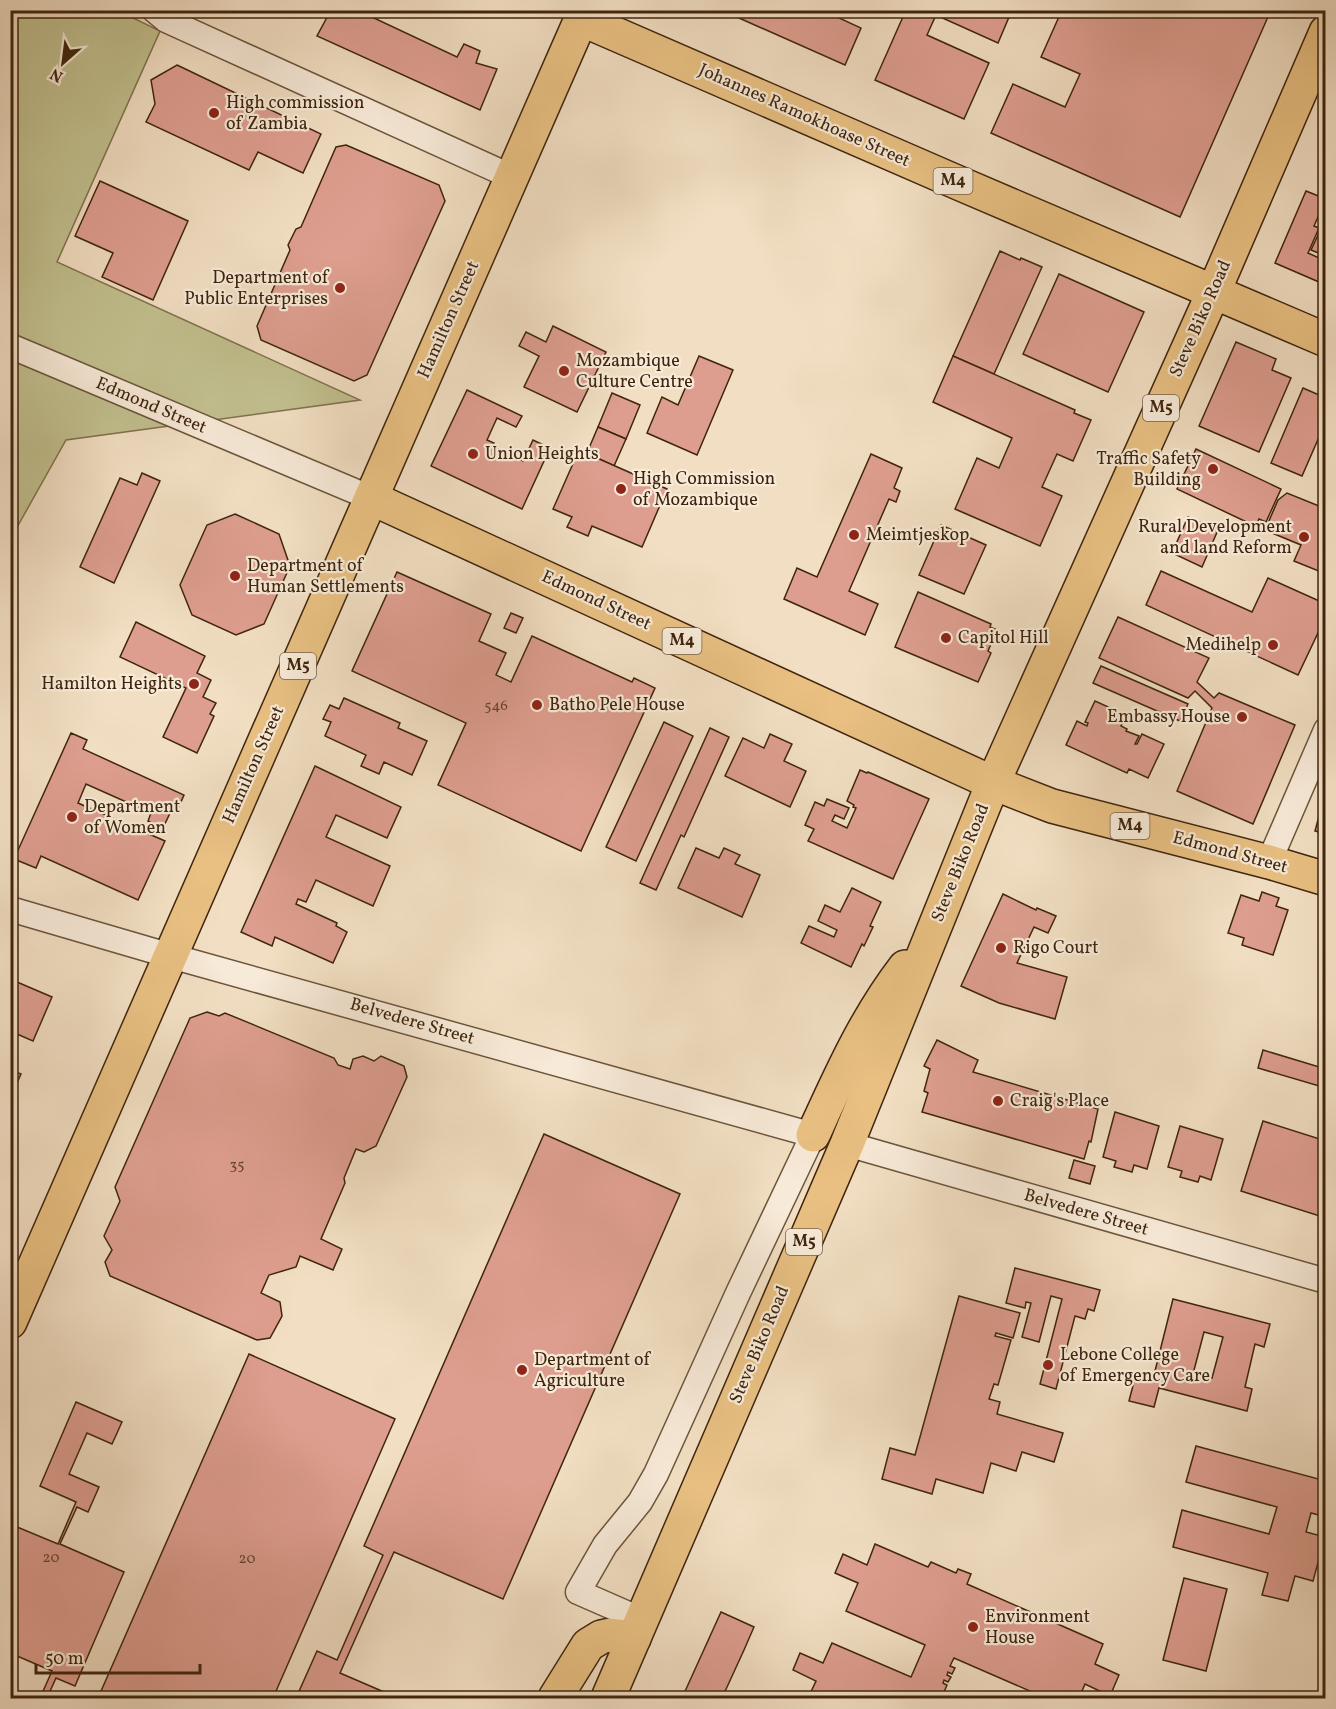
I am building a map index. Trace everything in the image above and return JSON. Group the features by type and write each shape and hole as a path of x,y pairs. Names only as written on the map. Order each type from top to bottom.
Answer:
{"main road":[{"name":"Hamilton Street","path":"10,1322 583,15"},
{"name":"Johannes Ramokhoase Street","path":"583,15 961,184 1326,340"},
{"name":"Steve Biko Road","path":"608,1698 847,1144 993,783 1214,291 1326,32"},
{"name":"Edmond Street","path":"371,498 993,783 1052,806 1326,879"},
{"path":"813,1135 864,1028 888,989 933,931"},
{"path":"555,1698 588,1646 601,1637 638,1629"}],"street":[{"path":"160,15 512,177"},
{"name":"Edmond Street","path":"10,346 371,498"},
{"path":"1269,862 1326,730"},
{"name":"Belvedere Street","path":"10,909 813,1135"},
{"path":"638,1629 578,1592 605,1545 640,1502 656,1474 813,1135"},
{"name":"Belvedere Street","path":"847,1144 1326,1281"}],"shaded area":[{"path":"11,11 119,11 160,31 57,262 360,400 66,440 11,538"}],"building":[{"path":"331,10 357,10 457,57 464,44 480,51 476,63 497,69 480,110 317,36"},
{"path":"721,10 822,10 861,28 845,65"},
{"path":"906,10 1012,10 998,43 936,15 927,35 989,63 964,119 875,80"},
{"path":"1062,10 1271,10 1180,217 991,133 1013,84 1065,107 1080,74 1041,57"},
{"name":"High commission of Zambia","path":"177,65 321,134 303,173 258,152 249,170 146,122 155,104 151,80"},
{"name":"Department of Public Enterprises","path":"346,145 439,185 445,201 367,375 354,381 261,340 257,326 290,250 288,245 296,229 301,227 336,147"},
{"path":"100,181 188,221 153,300 102,277 113,253 75,236"},
{"path":"1306,191 1326,199 1314,226 1319,228 1308,253 1326,261 1326,285 1275,263"},
{"path":"1326,218 1326,256 1311,250"},
{"path":"1000,251 1042,267 994,374 953,356"},
{"path":"1059,274 1144,312 1108,392 1023,354"},
{"name":"Mozambique Culture Centre","path":"553,326 606,352 577,412 524,387 539,356 519,346 526,332 546,342"},
{"path":"1236,342 1276,359 1272,370 1291,378 1259,452 1199,426"},
{"path":"699,356 733,370 697,455 647,433 662,397 678,405"},
{"path":"953,356 1075,410 1074,413 1091,420 1073,461 1057,454 1042,487 1062,496 1040,546 955,509 977,458 999,468 1012,438 933,402"},
{"path":"1303,388 1326,398 1326,421 1302,476 1271,463"},
{"name":"Union Heights","path":"467,390 522,416 516,427 497,418 487,440 494,443 492,446 523,461 533,440 550,448 522,509 431,466"},
{"path":"612,393 640,405 626,439 598,427"},
{"path":"598,427 626,439 614,466 597,458 599,452 589,448"},
{"name":"Traffic Safety Building","path":"1196,449 1281,489 1266,522 1259,519 1255,526 1177,489"},
{"path":"579,450 667,489 642,547 592,526 588,536 567,527 572,517 553,509"},
{"name":"Meimtjeskop","path":"871,454 902,468 894,488 900,491 896,502 889,499 849,591 878,604 865,635 784,599 797,568 817,577"},
{"path":"142,473 160,481 114,583 80,567 120,478 137,485"},
{"name":"Rural Development and land Reform","path":"1326,491 1326,574 1294,561 1301,545 1265,530 1278,500 1287,493 1319,506"},
{"name":"Department of Human Settlements","path":"235,514 279,534 290,566 264,624 236,635 192,615 180,585 207,525"},
{"path":"1188,517 1218,530 1202,567 1172,553"},
{"path":"941,525 986,545 964,594 919,575"},
{"name":"Medihelp","path":"1161,571 1252,612 1268,578 1326,604 1326,616 1298,675 1146,605"},
{"name":"Batho Pele House","path":"397,572 491,614 479,641 506,653 496,675 511,682 532,636 632,682 634,678 655,688 581,851 438,785 466,723 352,671"},
{"name":"Capitol Hill","path":"918,592 991,624 990,627 997,630 988,651 991,653 978,682 895,647"},
{"path":"511,613 523,618 516,633 504,628"},
{"name":"Embassy House","path":"1118,617 1209,658 1197,682 1214,698 1219,693 1295,725 1253,824 1177,791 1212,708 1195,691 1188,698 1099,658"},
{"name":"Hamilton Heights","path":"136,622 205,656 197,673 211,680 203,697 216,703 210,714 214,716 197,753 163,737 186,688 120,657"},
{"path":"1101,666 1188,704 1180,721 1093,683"},
{"path":"344,698 400,723 398,728 427,741 412,775 384,762 379,774 361,766 366,755 325,736 331,722 323,719 330,705 339,709"},
{"path":"1095,701 1126,715 1121,726 1127,729 1126,731 1139,736 1135,744 1142,734 1164,744 1148,778 1129,769 1127,773 1066,745 1077,721 1087,726 1088,723 1085,722"},
{"path":"664,722 693,736 636,861 606,847"},
{"path":"710,728 729,737 684,837 681,835 656,890 640,883"},
{"name":"Department of Women","path":"71,733 87,740 83,749 184,795 176,813 171,811 163,828 148,821 151,813 86,784 78,803 165,841 138,900 41,856 36,868 14,859"},
{"path":"770,734 792,744 784,761 806,771 790,807 725,776 743,738 764,748"},
{"path":"315,766 401,807 387,838 336,815 326,837 390,866 373,906 316,880 306,902 298,899 296,904 337,923 336,926 347,932 333,963 275,937 272,946 241,932"},
{"path":"860,770 929,799 893,879 808,841 814,829 805,825 815,802 824,806 827,799 849,808 844,819 835,815 832,821 847,828 856,808 847,801"},
{"path":"1322,805 1326,806 1326,834 1315,831"},
{"path":"696,848 719,858 724,848 740,855 735,864 760,875 742,917 678,888"},
{"path":"852,888 881,902 870,926 873,927 851,967 801,943 809,926 834,937 837,930 818,921 825,905 840,912"},
{"path":"1262,892 1279,898 1276,906 1288,910 1273,955 1242,945 1244,938 1228,933 1241,895 1259,901"},
{"name":"Rigo Court","path":"1003,894 1036,910 1037,908 1056,916 1048,933 1034,927 1017,963 1067,977 1055,1019 999,1003 961,986"},
{"path":"10,979 52,997 33,1041 10,1031"},
{"path":"207,1012 219,1016 225,1013 334,1058 338,1065 350,1069 353,1059 363,1056 374,1061 381,1056 404,1066 407,1077 376,1146 364,1152 356,1149 344,1178 345,1183 321,1239 342,1249 333,1270 300,1256 296,1267 269,1275 261,1293 280,1302 282,1316 270,1338 257,1340 110,1276 105,1262 112,1250 104,1236 120,1201 115,1187 190,1018"},
{"name":"Craig's Place","path":"937,1040 978,1060 973,1072 1098,1109 1091,1142 1089,1141 1084,1159 922,1112 928,1093 924,1091 930,1069 924,1066"},
{"path":"1263,1050 1326,1069 1326,1088 1258,1068"},
{"path":"10,1070 21,1074 10,1099"},
{"path":"1115,1112 1159,1126 1147,1169 1134,1165 1132,1172 1114,1167 1116,1161 1103,1157"},
{"path":"1263,1121 1326,1141 1326,1218 1241,1191"},
{"path":"1180,1126 1223,1139 1211,1180 1200,1176 1198,1182 1180,1177 1182,1171 1168,1167"},
{"name":"Department of Agriculture","path":"544,1134 680,1194 503,1599 394,1552 340,1673 398,1698 296,1698 317,1651 337,1660 383,1555 364,1546"},
{"path":"1074,1160 1095,1166 1090,1184 1069,1178"},
{"path":"1015,1268 1100,1290 1094,1311 1088,1309 1085,1319 1075,1316 1056,1389 1040,1384 1062,1299 1051,1296 1039,1342 1022,1337 1031,1303 1026,1302 1025,1308 1006,1303"},
{"path":"959,1296 1020,1313 1013,1338 996,1333 995,1336 1011,1340 998,1385 994,1384 989,1399 1000,1402 997,1414 1063,1433 1054,1462 1022,1452 1016,1471 991,1463 983,1493 936,1479 932,1494 882,1479 890,1448 915,1455"},
{"path":"1173,1299 1270,1324 1264,1347 1255,1344 1245,1387 1252,1389 1247,1411 1159,1388 1154,1407 1129,1401 1136,1374 1153,1379","holes":["1204,1332 1223,1337 1212,1378 1193,1374"]},
{"path":"249,1354 395,1419 273,1698 98,1698"},
{"path":"76,1402 122,1422 112,1444 87,1433 69,1474 99,1487 88,1512 77,1507 60,1544 124,1572 75,1686 56,1678 47,1698 40,1698 52,1671 10,1653 10,1524 58,1544 76,1502 40,1486"},
{"path":"1196,1446 1326,1481 1326,1517 1311,1513 1306,1532 1325,1537 1313,1581 1295,1576 1288,1601 1262,1595 1268,1573 1173,1547 1182,1510 1269,1534 1277,1507 1186,1482"},
{"name":"Environment House","path":"875,1544 928,1567 931,1562 956,1573 958,1569 971,1574 967,1584 1103,1644 1095,1664 1119,1675 1110,1696 1085,1684 1079,1698 1046,1698 954,1658 950,1666 955,1668 952,1674 948,1672 947,1675 951,1677 948,1682 944,1680 943,1683 947,1685 944,1692 959,1698 808,1698 816,1681 793,1670 800,1653 823,1663 832,1643 911,1677 925,1645 846,1611 858,1583 835,1573 843,1554 867,1565"},
{"path":"1184,1578 1227,1589 1206,1671 1163,1660"},
{"path":"721,1612 754,1627 744,1650 722,1698 682,1698"}],"place":[{"name":"High commission of Zambia","path":"214,113"},
{"name":"Department of Public Enterprises","path":"340,288"},
{"name":"Mozambique Culture Centre","path":"564,371"},
{"name":"Union Heights","path":"473,454"},
{"name":"Traffic Safety Building","path":"1213,469"},
{"name":"High Commission of Mozambique","path":"621,489"},
{"name":"Meimtjeskop","path":"854,535"},
{"name":"Rural Development and land Reform","path":"1304,537"},
{"name":"Department of Human Settlements","path":"235,576"},
{"name":"Capitol Hill","path":"946,638"},
{"name":"Medihelp","path":"1273,645"},
{"name":"Hamilton Heights","path":"194,684"},
{"name":"Batho Pele House","path":"537,705"},
{"name":"Embassy House","path":"1242,717"},
{"name":"Department of Women","path":"72,817"},
{"name":"Rigo Court","path":"1001,948"},
{"name":"Craig's Place","path":"998,1101"},
{"name":"Lebone College of Emergency Care","path":"1048,1365"},
{"name":"Department of Agriculture","path":"522,1370"},
{"name":"Environment House","path":"973,1627"}]}
